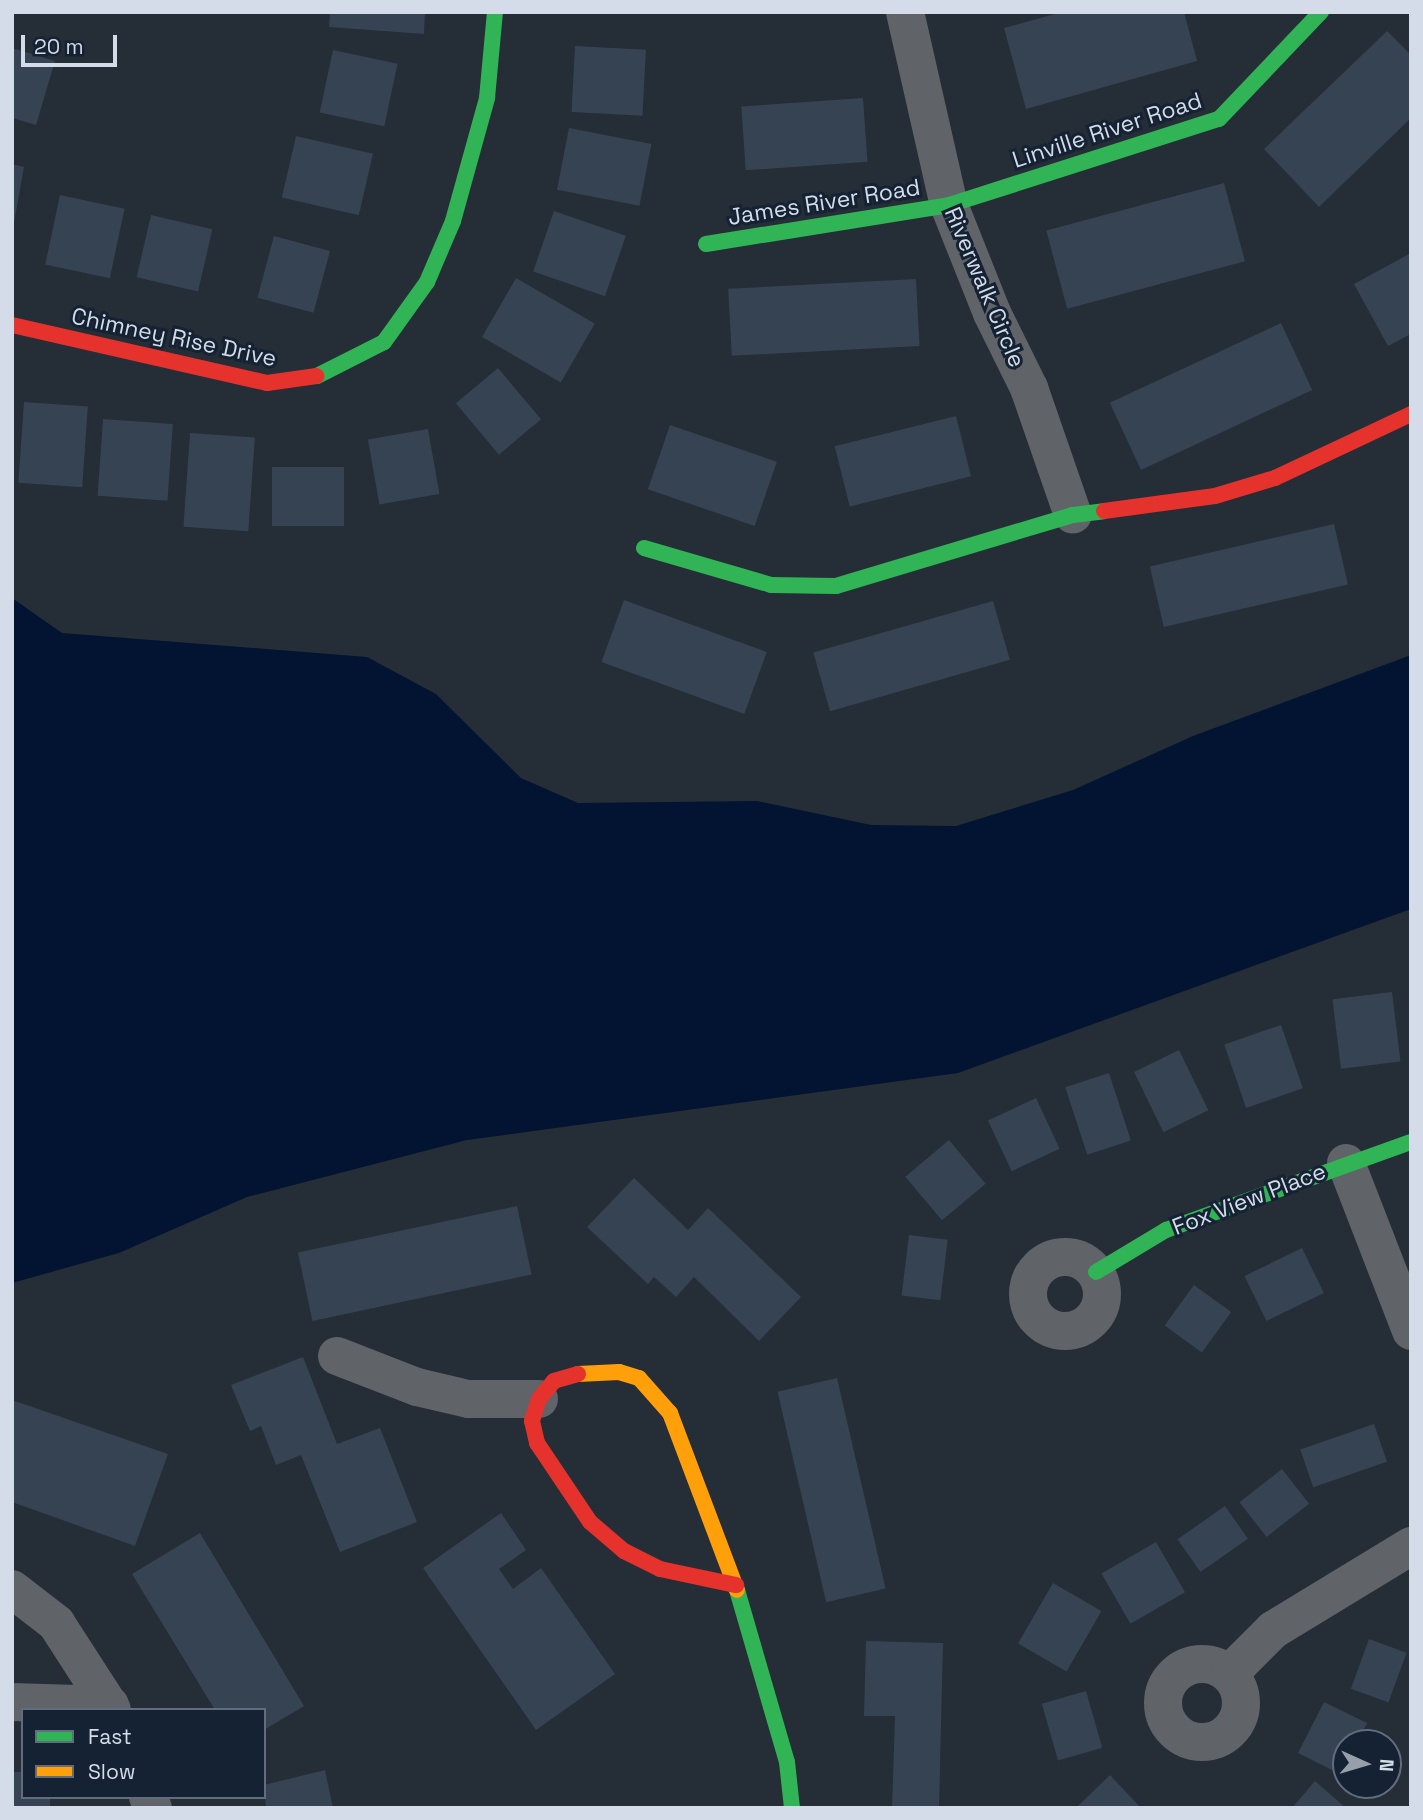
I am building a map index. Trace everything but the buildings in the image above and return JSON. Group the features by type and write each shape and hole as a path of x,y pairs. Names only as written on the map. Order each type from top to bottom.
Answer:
{"street":[{"name":"Chimney Rise Drive","path":"12,325 267,383 327,374 384,342 427,282 453,220 487,98 495,12"},
{"name":"Riverwalk Circle","path":"905,12 949,205 992,313 1029,388 1073,515"},
{"name":"Linville River Road","path":"949,205 1219,119 1321,12"},
{"name":"James River Road","path":"706,244 949,205"},
{"path":"644,548 771,585 836,586 1073,515 1215,496 1275,478 1411,414"},
{"name":"Fox View Place","path":"1096,1272 1136,1244 1346,1163 1411,1142"},
{"path":"1346,1163 1411,1331"},
{"path":"337,1356 417,1387 468,1399 539,1399"},
{"path":"736,1586 660,1569 624,1551 590,1522 537,1443 532,1421 539,1399 554,1381 590,1371 639,1378 658,1393 736,1586 787,1762 792,1808"},
{"path":"1229,1674 1273,1630 1411,1546"},
{"path":"12,1589 56,1623 111,1707"},
{"path":"12,1702 111,1707"}],"water":[{"path":"12,598 62,633 367,657 436,694 521,778 578,803 757,801 871,825 956,826 1073,790 1193,736 1411,655 1411,909 958,1073 467,1140 247,1197 119,1253 12,1283"}],"traffic: fast":[{"path":"317,376 384,342 427,282 453,221 487,98 495,12"},
{"path":"706,244 949,205 1219,119 1321,12"},
{"path":"644,548 771,585 836,586 1073,515 1104,511"},
{"path":"1096,1272 1166,1230 1411,1142"},
{"path":"737,1590 787,1762 792,1808"}],"traffic: slow":[{"path":"578,1374 619,1372 639,1378 670,1413 737,1590"}],"traffic: jam":[{"path":"12,325 267,383 317,376"},
{"path":"1104,511 1215,496 1275,478 1411,414"},
{"path":"578,1374 554,1381 539,1399 532,1421 537,1443 590,1522 624,1551 660,1569 736,1585"}]}
